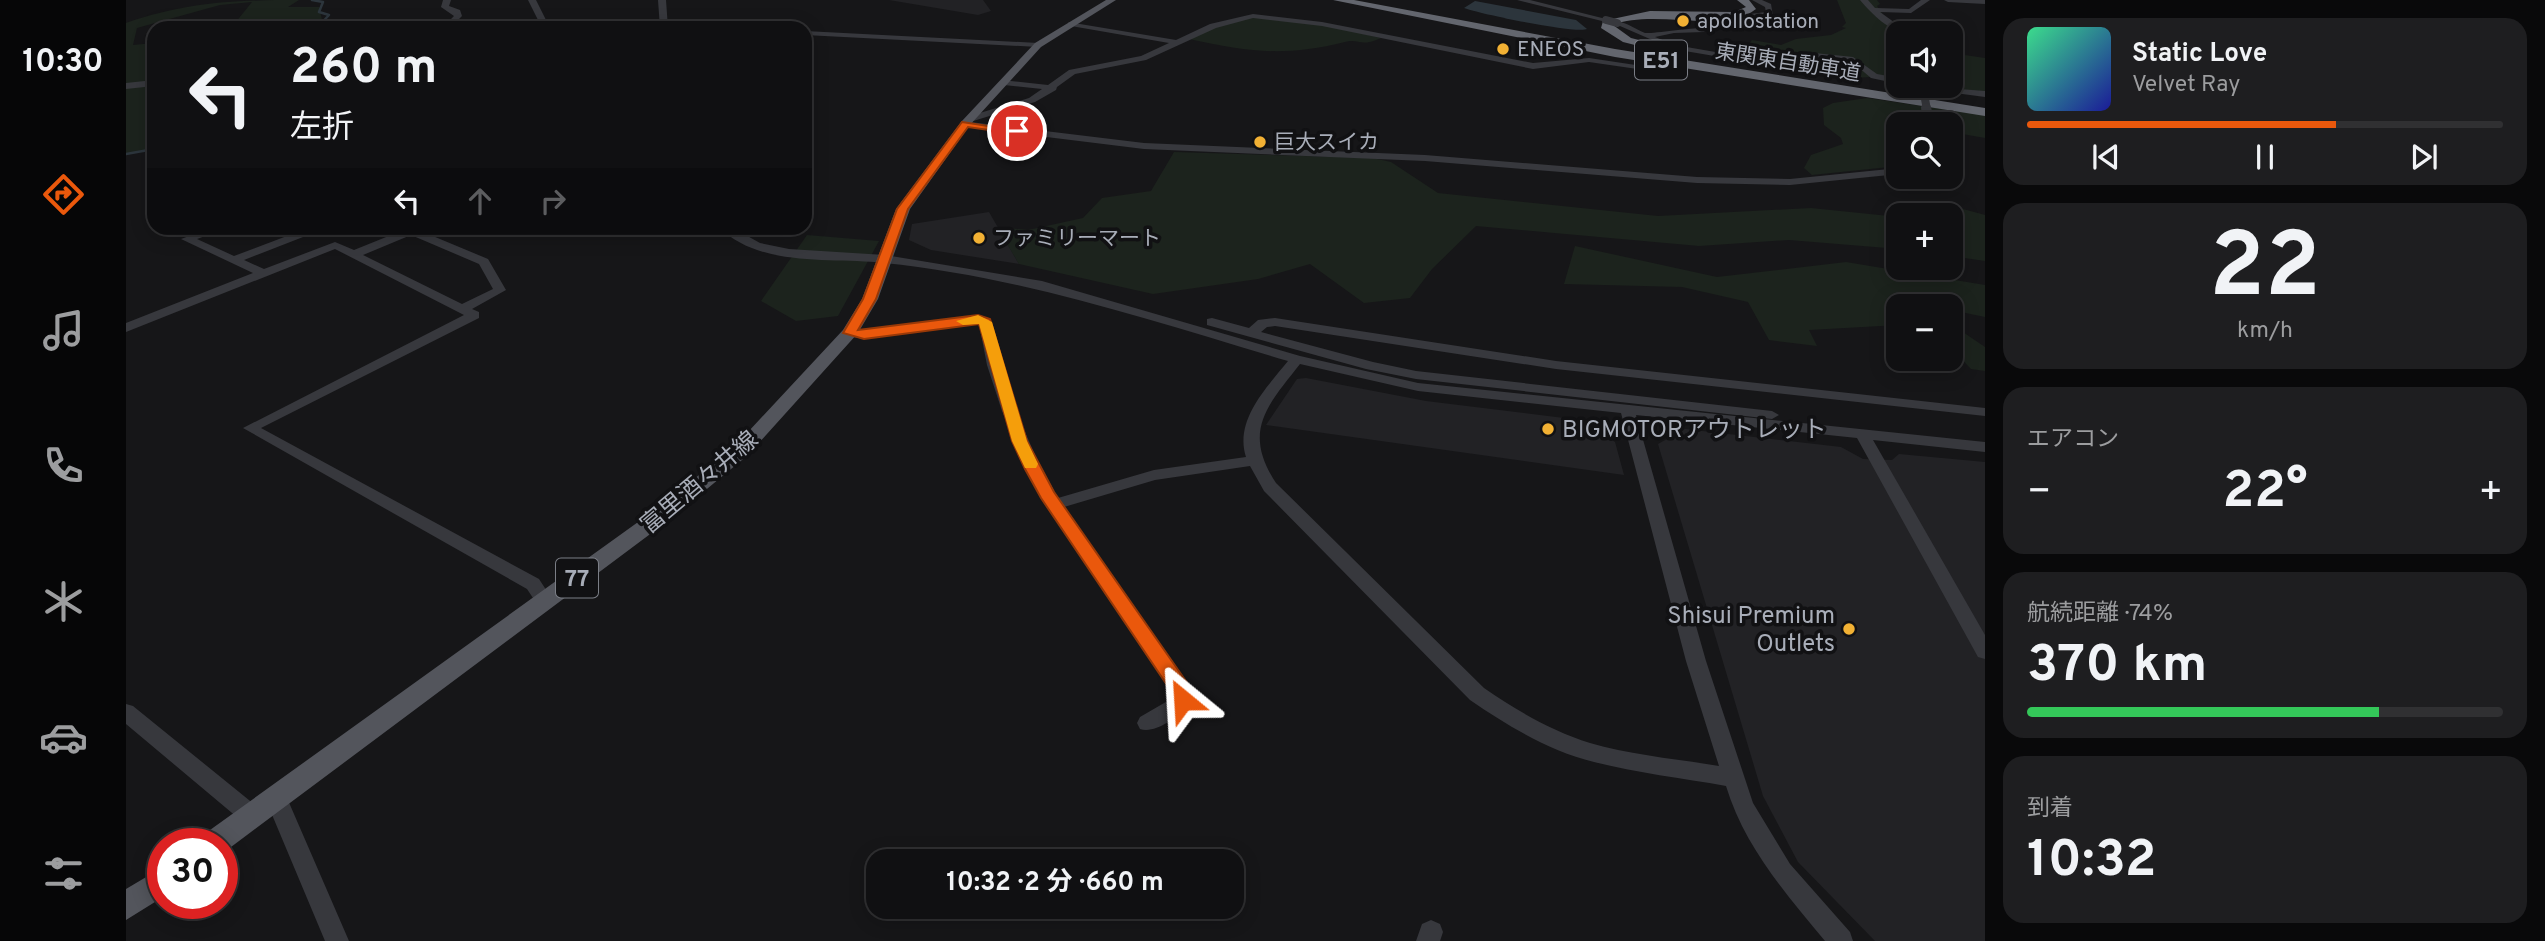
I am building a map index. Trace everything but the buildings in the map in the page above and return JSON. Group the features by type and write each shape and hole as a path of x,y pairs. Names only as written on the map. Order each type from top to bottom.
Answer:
{"highway":[{"name":"東関東自動車道","path":"1338,0 1604,51 1978,111"},
{"name":"東関東自動車道","path":"1364,0 1596,44 1886,84"},
{"path":"1742,0 1751,8 1742,13 1626,16 1614,19 1606,25 1627,40 1663,49 1886,84"},
{"path":"1516,44 1978,111"},
{"name":"東関東自動車道","path":"1953,98 1985,105"}],"main road":[{"name":"富里酒々井線","path":"235,828 545,602 721,469 850,333 870,299 903,209 914,190 967,122 1038,45 1112,0"},
{"path":"126,906 147,891"}],"street":[{"path":"447,0 445,7 457,12 458,16 453,21"},
{"path":"542,21 532,1 544,0"},
{"path":"662,0 664,21"},
{"path":"1521,0 1617,23 1673,47 1750,61 1805,54 1853,59 1874,76 1886,81"},
{"path":"1647,37 1674,31 1704,30 1710,21 1770,14 1768,6 1756,0"},
{"path":"1864,0 1889,21"},
{"path":"1874,10 1911,11 1926,0"},
{"path":"1948,0 1985,2"},
{"path":"967,122 1017,106 1053,88 1072,72 1143,58 1213,26 1266,15 1533,66 1589,60 1665,70"},
{"path":"1071,24 1177,42"},
{"path":"812,33 1038,45"},
{"path":"1004,82 1053,88"},
{"path":"126,86 147,84"},
{"path":"1963,91 1985,94"},
{"path":"967,122 1144,146 1425,158 1697,180 1790,182 1886,172"},
{"path":"200,235 187,239 263,273"},
{"path":"233,260 299,235"},
{"path":"354,254 394,235"},
{"path":"421,235 484,262 500,290 462,309"},
{"path":"738,235 756,246 789,253 885,259 1042,285 1364,377 1449,393 1636,406 1985,437"},
{"path":"126,328 335,245 474,315 250,428 533,584 545,602"},
{"path":"885,259 915,257 1006,269 1094,289 1371,366 1416,375 1577,394 1636,406 1863,435 1985,447"},
{"path":"850,333 864,335 978,319 985,322 1020,441 1047,494 1183,693 1180,704 1147,723"},
{"path":"1252,333 1264,323 1275,322 1556,365 1985,412"},
{"path":"1297,359 1254,418 1248,438 1253,461 1270,487 1477,694 1509,716 1559,741 1593,753 1732,778"},
{"path":"1636,406 1696,661 1743,807 1776,863 1841,941"},
{"path":"1863,435 1985,652"},
{"path":"1056,504 1154,475 1253,461"},
{"path":"126,712 252,816"},
{"path":"276,798 337,941"}],"shaded area":[{"path":"299,0 288,7 319,7 322,21 237,21 252,2 220,5 162,21 147,21 147,25 137,28 133,45 147,44 147,150 126,155 126,23 190,6 254,1"},
{"path":"889,0 983,0 991,11 978,15"},
{"path":"1837,0 1877,0 1880,4 1877,6 1891,21 1886,21 1886,77 1848,78 1750,62 1739,56 1752,40 1781,45 1796,39 1831,35 1846,28 1842,27 1846,23"},
{"path":"1475,1 1576,20 1587,29 1547,26 1464,8"},
{"path":"1254,17 1321,24 1381,38 1364,43 1350,41 1285,51 1249,50 1189,39 1215,26"},
{"path":"1963,55 1985,58 1985,96 1963,91"},
{"path":"1867,98 1985,115 1985,138 1963,134 1963,112 1886,112 1886,167 1812,175 1804,168 1811,155 1843,144 1841,138 1824,125 1823,108 1833,103"},
{"path":"1174,152 1373,158 1391,162 1438,193 1658,216 1811,208 1886,216 1886,248 1789,240 1699,246 1476,226 1432,269 1410,298 1364,303 1310,264 1258,279 1153,294 1019,264 997,227 1028,230 1083,218 1102,198 1151,191"},
{"path":"1963,209 1985,215 1985,261 1963,258"},
{"path":"989,212 1019,264 931,250 909,240 912,224"},
{"path":"807,235 879,241 838,316 796,321 761,301"},
{"path":"1575,246 1717,277 1846,262 1886,269 1886,280 1955,280 1985,285 1985,317 1963,312 1963,294 1886,294 1886,326 1809,330 1817,346 1769,340 1748,302 1682,287 1564,284"},
{"path":"1963,332 1985,347 1985,371 1971,369 1963,361"},
{"path":"1306,378 1426,401 1580,420 1615,442 1624,475 1266,425 1297,379"},
{"name":"Shisui Premium Outlets","path":"1685,429 1841,447 1863,459 1892,460 1899,454 1985,462 1985,941 1875,941 1798,862 1763,796 1658,444"}],"waterway":[{"path":"312,0 323,2 319,12 329,15 323,21"},
{"path":"126,154 147,150"}],"tunnel":[{"path":"1665,70 1682,49"}],"slow traffic":[{"path":"963,321 978,319 985,322 1020,441 1030,464"}],"place":[{"name":"apollostation","path":"1683,21"},
{"name":"ENEOS","path":"1503,49"},
{"name":"巨大スイカ","path":"1260,142"},
{"name":"ファミリーマート","path":"979,238"},
{"name":"BIGMOTORアウトレット","path":"1548,429"},
{"name":"Shisui Premium Outlets","path":"1849,629"}],"route":[{"path":"1017,131 965,124 914,190 903,209 870,299 850,333 864,335 978,319 985,322 1020,441 1033,469 1062,517 1183,693 1183,700"}]}
